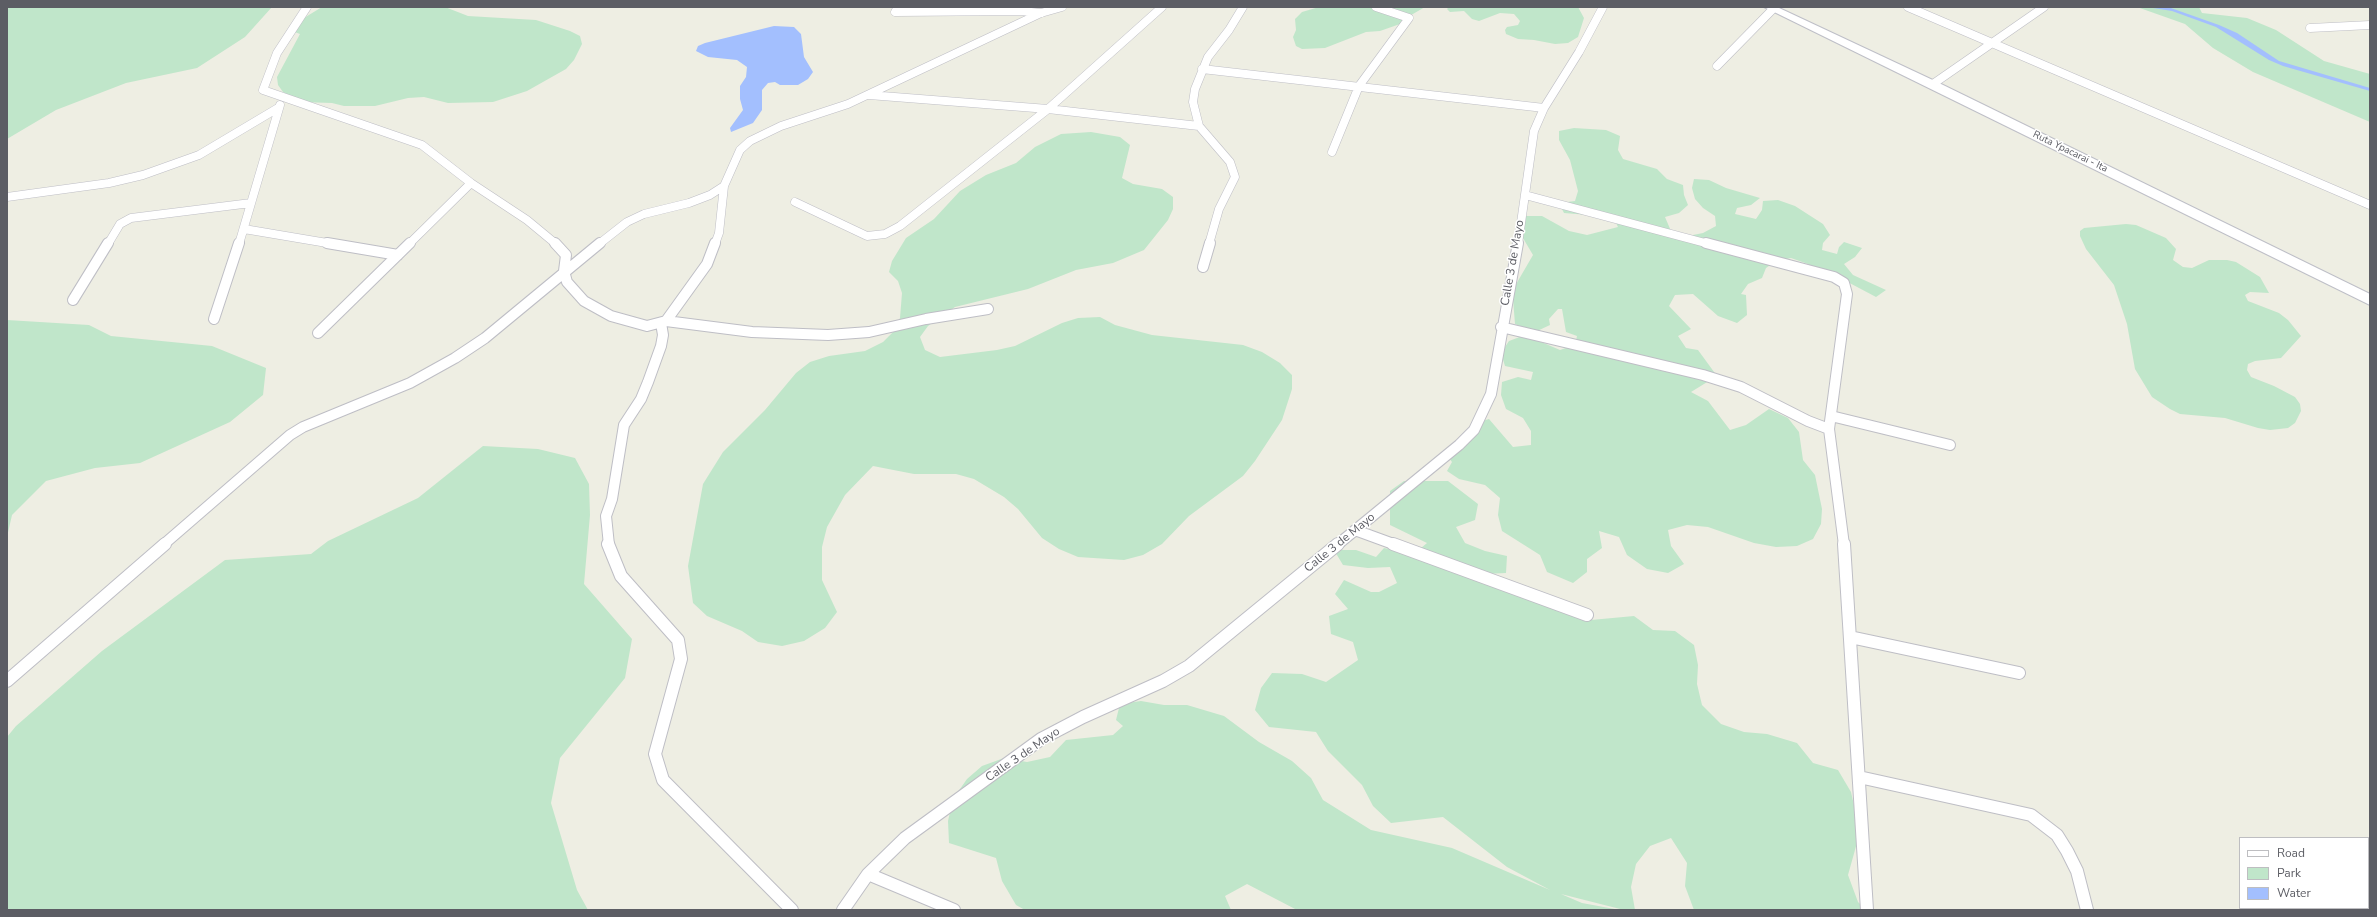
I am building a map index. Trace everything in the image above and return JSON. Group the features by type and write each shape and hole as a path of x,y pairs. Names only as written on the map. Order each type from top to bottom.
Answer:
{"street":[{"path":"306,7 277,53 262,90 268,94 316,106 410,139 422,145 471,183 527,220 562,249 566,255 564,270 570,286 595,308 639,325 664,322 752,332 828,335 869,332 926,319 988,310"},
{"path":"898,7 895,12 1021,11 1041,13"},
{"path":"792,910 663,780 655,754 681,659 678,640 621,576 607,540 606,516 612,499 624,425 641,398 651,375 661,346 664,322 712,255 719,233 724,186 740,150 750,141 781,126 848,104 1041,13 1062,7"},
{"path":"795,202 867,236 885,234 900,226 1048,109 1162,7"},
{"path":"1203,267 1219,209 1235,177 1230,162 1199,126 1193,102 1195,89 1202,69 1213,48 1229,30 1243,7"},
{"path":"1332,152 1359,86 1409,18 1376,7"},
{"name":"Calle 3 de Mayo","path":"843,910 868,874 905,838 1041,739 1083,717 1163,681 1189,666 1459,445 1474,430 1491,394 1501,327 1520,233 1534,131 1544,108 1579,52 1603,7"},
{"path":"1908,7 2370,205"},
{"path":"1933,84 2044,7"},
{"path":"1717,66 1771,8"},
{"name":"Ruta Ypacarai - Ita","path":"1771,8 1933,84 2370,300"},
{"path":"2310,28 2370,25"},
{"path":"1202,69 1544,108"},
{"path":"869,94 1048,109 1199,126"},
{"path":"7,197 101,184 143,175 199,155 222,144 265,114 278,108 286,99"},
{"path":"214,319 244,229 278,108"},
{"path":"318,333 471,183"},
{"path":"7,681 290,435 303,427 410,383 455,358 485,338 564,270 627,222 644,214 710,195 724,186"},
{"path":"1525,195 1834,277 1844,283 1846,294 1829,429 1845,555 1867,910"},
{"path":"73,300 120,224 131,218 251,203"},
{"path":"244,229 398,255"},
{"path":"1501,327 1703,375 1741,387 1808,421 1829,429"},
{"path":"1831,416 1950,445"},
{"path":"1355,530 1587,615"},
{"path":"1850,637 2019,673"},
{"path":"1859,777 2031,816 2058,835 2077,871 2087,910"},
{"path":"868,874 954,910"}],"green space":[{"path":"7,7 272,7 245,37 197,68 126,83 56,110 7,139"},
{"path":"322,7 445,7 468,16 536,20 570,31 580,36 582,44 574,60 566,69 527,91 493,102 448,103 424,97 408,98 375,106 344,106 332,103 301,102 283,92 278,85 277,77 300,34 292,31 294,24"},
{"path":"1319,7 1425,7 1406,18 1400,24 1380,31 1366,32 1325,48 1302,49 1296,46 1293,37 1296,30 1295,19 1302,12"},
{"path":"1449,7 1578,7 1584,18 1578,37 1568,43 1555,44 1518,39 1506,34 1505,30 1507,27 1518,25 1520,21 1514,14 1500,13 1479,21 1472,19 1464,11 1450,12 1447,9"},
{"path":"2137,7 2199,7 2202,13 2247,18 2276,30 2324,61 2370,74 2370,122 2253,72 2213,48 2185,24"},
{"path":"1574,128 1606,130 1620,136 1618,150 1623,159 1657,169 1667,179 1683,185 1684,195 1688,205 1679,213 1665,217 1671,231 1688,236 1703,233 1716,226 1715,216 1703,208 1695,199 1692,188 1694,179 1709,180 1726,188 1760,198 1751,205 1737,208 1735,214 1756,219 1762,210 1763,201 1778,200 1795,206 1823,224 1830,235 1823,243 1822,250 1837,254 1839,247 1844,242 1862,248 1855,257 1844,264 1853,275 1886,290 1876,297 1842,279 1823,274 1808,264 1791,258 1776,261 1766,268 1762,278 1748,284 1741,294 1746,295 1747,315 1737,323 1718,316 1693,294 1675,295 1669,306 1691,329 1678,336 1686,348 1698,350 1717,376 1691,392 1708,401 1730,430 1746,425 1769,409 1788,418 1799,432 1803,460 1815,475 1822,509 1821,524 1813,539 1797,546 1776,547 1754,543 1708,527 1687,525 1668,530 1671,546 1684,564 1668,573 1647,569 1627,555 1619,537 1599,531 1602,548 1587,559 1587,572 1573,583 1547,572 1540,555 1502,531 1498,515 1500,498 1485,485 1459,479 1447,471 1452,462 1448,457 1472,424 1489,419 1513,447 1531,445 1531,431 1523,418 1506,409 1501,395 1502,382 1518,377 1531,380 1533,372 1505,366 1501,353 1509,341 1525,335 1560,350 1575,345 1577,336 1566,332 1562,309 1558,309 1549,319 1550,325 1535,332 1515,324 1513,299 1515,286 1533,255 1520,233 1519,225 1526,216 1542,216 1569,231 1587,235 1618,227 1613,217 1564,213 1559,203 1575,201 1578,191 1570,160 1559,140 1559,131"},
{"path":"1091,132 1120,137 1130,145 1122,178 1133,184 1162,189 1173,197 1173,209 1168,220 1144,250 1113,263 1076,270 1028,289 955,307 928,326 920,337 925,350 940,357 997,350 1015,346 1062,323 1078,318 1100,317 1115,325 1152,335 1243,345 1262,352 1280,363 1292,375 1292,389 1282,420 1255,461 1243,476 1189,516 1162,544 1143,555 1124,560 1078,557 1059,549 1042,538 1018,509 1004,497 974,479 956,474 914,474 873,466 845,495 827,527 822,547 822,580 837,612 825,628 804,641 782,646 758,642 742,631 707,616 693,603 688,566 703,484 723,452 765,410 796,373 810,362 829,356 865,351 883,342 894,331 900,318 902,293 898,281 889,272 892,261 906,238 934,219 960,191 986,175 1016,163 1035,147 1061,134"},
{"path":"2126,224 2136,225 2166,238 2176,249 2173,260 2183,267 2192,268 2209,260 2227,260 2236,262 2260,277 2269,293 2250,292 2245,295 2248,301 2279,313 2288,320 2301,336 2281,358 2255,361 2248,364 2247,370 2251,377 2274,386 2295,397 2300,404 2301,411 2295,423 2288,428 2270,430 2225,418 2180,414 2152,397 2135,369 2127,324 2114,285 2086,249 2080,236 2080,231 2084,228"},
{"path":"7,320 89,325 111,336 212,346 266,368 263,395 230,422 140,463 95,468 46,481 12,515 7,537"},
{"path":"483,446 538,449 575,458 589,484 590,515 584,584 632,639 625,678 560,758 551,803 577,890 588,910 7,910 7,737 16,726 102,651 225,560 311,554 328,541 418,498"},
{"path":"1404,481 1448,481 1478,504 1475,520 1456,527 1465,543 1485,551 1507,556 1506,573 1485,574 1591,620 1634,616 1653,630 1675,631 1694,645 1698,665 1697,684 1702,705 1721,724 1744,732 1767,734 1797,743 1813,763 1838,770 1851,792 1860,832 1848,875 1858,902 1866,910 1694,910 1685,886 1687,863 1671,838 1650,846 1636,864 1631,887 1635,910 1624,910 1561,894 1582,903 1620,910 1297,910 1247,884 1225,896 1231,910 1025,910 1016,905 1002,881 996,858 949,843 948,821 953,799 967,779 982,766 1004,758 1027,762 1050,757 1066,740 1113,735 1123,726 1116,720 1120,704 1141,701 1164,705 1187,705 1224,716 1259,742 1292,761 1311,778 1323,800 1371,830 1452,848 1550,890 1507,867 1443,817 1391,823 1373,806 1362,785 1328,751 1316,732 1269,727 1255,710 1261,688 1272,673 1302,674 1326,682 1358,660 1353,642 1331,634 1329,616 1348,609 1335,594 1344,580 1371,592 1379,592 1397,583 1390,567 1368,568 1343,565 1334,550 1356,550 1376,557 1384,548 1414,554 1427,543 1390,525 1390,491"}],"water":[{"path":"2147,7 2168,7 2219,25 2237,33 2279,61 2370,88 2370,91 2283,66 2269,60 2216,27 2172,11"},
{"path":"774,26 794,27 801,34 804,57 813,72 808,79 798,85 780,85 775,82 768,83 762,90 762,110 753,123 731,132 730,128 743,110 740,99 740,86 746,77 747,67 737,60 708,57 696,51 698,46"}]}
